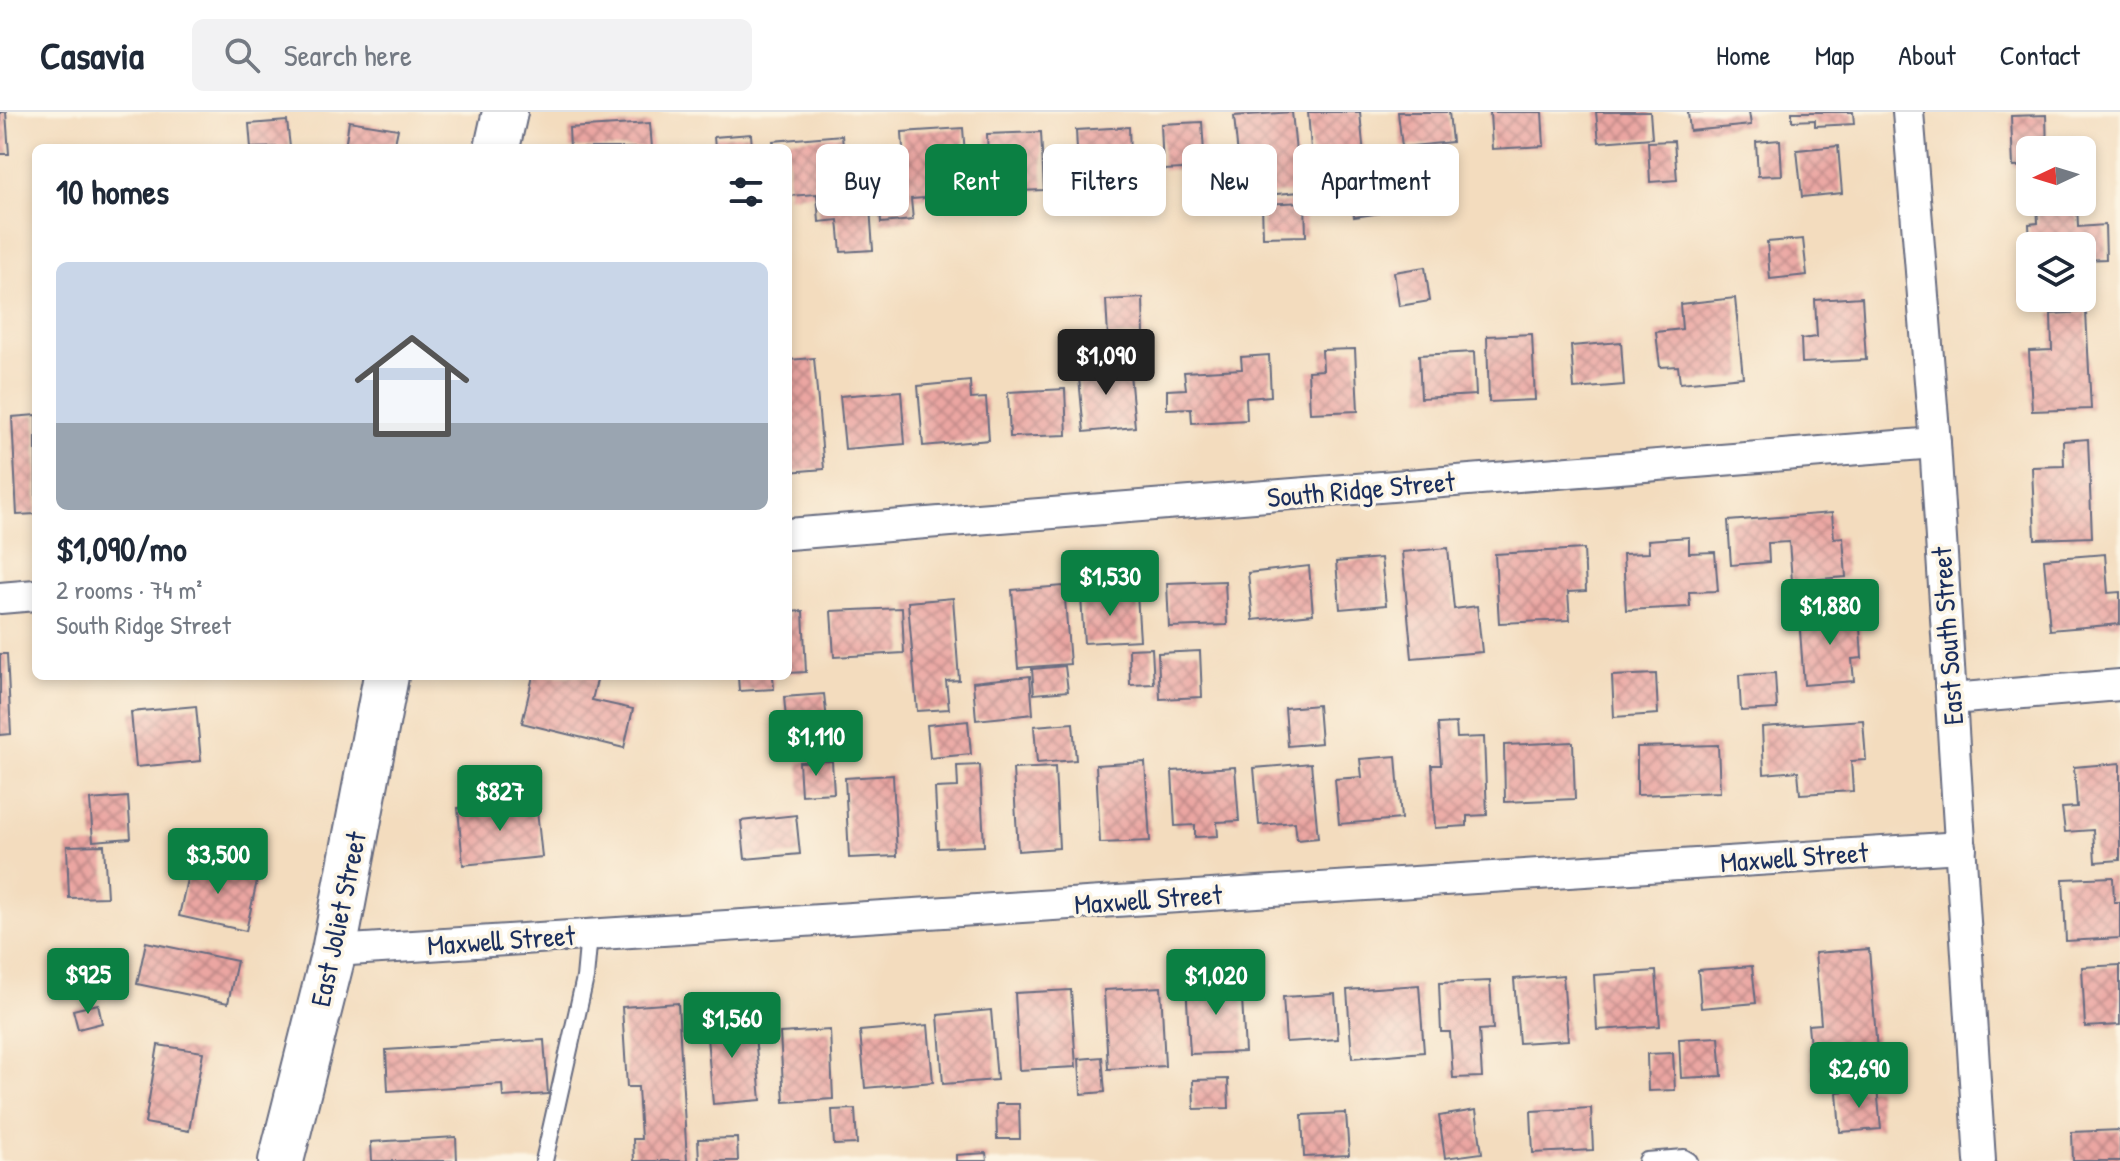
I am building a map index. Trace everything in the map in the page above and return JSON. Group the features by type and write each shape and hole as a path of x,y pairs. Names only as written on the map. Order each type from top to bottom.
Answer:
{"main road":[{"path":"498,144 505,112"},
{"name":"East Joliet Street","path":"281,1161 334,951 385,680"}],"street":[{"name":"East South Street","path":"1908,112 1935,443 1980,1161"},
{"name":"South Ridge Street","path":"792,534 1935,443"},
{"path":"0,598 32,595"},
{"path":"1951,699 2120,685"},
{"name":"Maxwell Street","path":"334,951 1961,847"}],"lane":[{"path":"544,1161 585,978 589,934"},
{"path":"1647,1161 1684,1158 1689,1161"}],"building":[{"path":"0,112 6,112 9,154 0,154"},
{"path":"1292,112 1295,144 1293,193 1277,194 1277,144 1237,144 1234,116"},
{"path":"1308,112 1360,112 1363,144 1311,144"},
{"path":"1398,112 1449,112 1452,142 1402,144"},
{"path":"1490,112 1542,112 1544,146 1492,149"},
{"path":"1596,112 1650,112 1652,138 1599,142"},
{"path":"1688,112 1749,112 1751,125 1690,131"},
{"path":"1792,112 1853,112 1854,124 1815,126 1815,120 1792,121"},
{"path":"2046,115 2047,136 2016,136 2016,167 2013,167 2011,116"},
{"path":"287,121 290,144 251,144 249,124"},
{"path":"349,121 398,129 395,144 346,144"},
{"path":"1202,122 1203,144 1182,144 1182,169 1166,170 1166,144 1162,144 1161,124"},
{"path":"650,123 652,144 570,144 569,128"},
{"path":"1129,127 1130,144 1077,144 1076,130"},
{"path":"963,128 964,144 925,144 925,198 911,199 913,220 881,223 880,216 909,216 909,144 903,144 902,132"},
{"path":"1041,132 1043,190 1027,191 1027,144 987,144 987,134"},
{"path":"751,134 752,144 715,144 714,137"},
{"path":"842,135 843,144 816,144 816,194 792,196 792,144 773,144 773,141"},
{"path":"1780,140 1782,175 1758,176 1756,142"},
{"path":"1674,141 1677,180 1650,182 1648,142"},
{"path":"1838,146 1842,193 1802,197 1797,150"},
{"path":"1277,203 1293,203 1293,216 1305,216 1306,236 1263,237 1262,216 1277,216"},
{"path":"819,216 871,216 873,250 841,252 838,220 819,222"},
{"path":"2038,216 2078,216 2078,227 2105,225 2106,259 2096,259 2096,232 2029,232 2029,224 2038,223"},
{"path":"1803,239 1807,275 1770,279 1767,242"},
{"path":"1425,267 1430,301 1399,306 1394,272"},
{"path":"1862,297 1866,360 1802,363 1801,339 1817,337 1815,300"},
{"path":"1143,298 1144,335 1108,337 1106,300"},
{"path":"1735,298 1743,377 1680,383 1678,366 1660,367 1656,332 1682,329 1680,304"},
{"path":"2086,312 2091,409 2032,411 2029,351 2052,350 2051,314"},
{"path":"1532,334 1535,400 1489,402 1487,336"},
{"path":"1621,342 1624,385 1574,389 1571,346"},
{"path":"1355,349 1358,411 1310,413 1308,371 1323,370 1322,350"},
{"path":"1474,352 1476,395 1421,398 1419,355"},
{"path":"1269,355 1271,396 1246,398 1247,420 1192,423 1191,408 1167,409 1167,390 1186,389 1184,372 1242,369 1241,357"},
{"path":"814,358 824,469 792,472 792,360"},
{"path":"1129,363 1135,427 1084,432 1078,367"},
{"path":"970,381 971,399 986,398 989,440 923,446 918,386"},
{"path":"1065,389 1067,435 1010,437 1008,392"},
{"path":"901,391 905,444 845,449 840,396"},
{"path":"32,415 32,514 17,515 12,417"},
{"path":"2088,439 2092,537 2035,539 2032,467 2064,466 2063,441"},
{"path":"1832,513 1834,538 1843,537 1846,577 1792,581 1789,542 1768,543 1769,562 1731,565 1728,521"},
{"path":"1689,537 1689,553 1715,552 1718,591 1689,592 1690,607 1626,610 1623,554 1649,553 1648,540"},
{"path":"1448,548 1454,609 1477,606 1482,652 1412,658 1402,552"},
{"path":"1584,549 1586,591 1568,592 1570,620 1499,623 1495,554"},
{"path":"2105,554 2108,593 2120,592 2120,624 2050,630 2044,559"},
{"path":"1381,558 1386,605 1340,609 1336,562"},
{"path":"1309,566 1313,614 1253,620 1248,573"},
{"path":"1225,581 1227,625 1169,627 1167,583"},
{"path":"1064,586 1070,664 1018,668 1012,590"},
{"path":"1137,594 1140,640 1084,643 1081,597"},
{"path":"953,598 959,680 946,681 949,709 917,711 908,602"},
{"path":"902,608 904,653 834,657 831,611"},
{"path":"803,611 806,672 792,673 792,612"},
{"path":"1859,612 1862,658 1852,659 1854,681 1804,685 1799,617"},
{"path":"1152,648 1154,684 1130,685 1129,649"},
{"path":"1200,651 1202,697 1160,699 1158,653"},
{"path":"0,654 7,654 11,734 0,735"},
{"path":"1065,666 1068,691 1034,694 1032,669"},
{"path":"1775,673 1777,709 1741,711 1739,675"},
{"path":"1656,674 1658,714 1614,717 1612,676"},
{"path":"1030,676 1033,714 976,720 973,682"},
{"path":"532,680 597,680 592,700 633,709 624,748 522,723"},
{"path":"738,680 773,680 774,689 739,691"},
{"path":"824,694 830,747 789,751 784,697"},
{"path":"1318,705 1321,743 1288,746 1285,708"},
{"path":"196,706 201,761 136,767 131,712"},
{"path":"1863,720 1866,760 1851,761 1853,791 1800,794 1798,771 1764,774 1762,727"},
{"path":"968,721 971,754 930,758 927,725"},
{"path":"1073,723 1076,760 1037,763 1034,726"},
{"path":"1456,723 1457,738 1484,737 1487,815 1467,816 1467,826 1435,828 1432,765 1441,765 1438,724"},
{"path":"1573,742 1575,799 1505,802 1504,745"},
{"path":"1718,745 1720,792 1637,795 1637,747"},
{"path":"1396,756 1401,819 1339,824 1335,779 1362,777 1360,759"},
{"path":"832,761 834,793 801,795 799,762"},
{"path":"1145,762 1150,841 1100,843 1096,765"},
{"path":"1311,763 1318,838 1297,840 1295,822 1259,825 1254,768"},
{"path":"2120,763 2120,860 2095,862 2093,830 2065,832 2062,808 2077,807 2074,767"},
{"path":"980,765 984,846 938,848 935,788 958,787 957,766"},
{"path":"1055,767 1059,848 1018,851 1013,769"},
{"path":"1235,767 1239,821 1217,822 1218,836 1195,837 1195,825 1175,826 1172,771"},
{"path":"893,775 897,856 849,858 845,778"},
{"path":"128,797 131,838 93,841 90,800"},
{"path":"536,801 542,857 463,865 458,808"},
{"path":"796,815 800,854 745,859 741,821"},
{"path":"104,845 107,897 69,898 67,846"},
{"path":"191,861 258,876 246,931 179,916"},
{"path":"2113,877 2114,902 2120,902 2120,938 2066,941 2063,879"},
{"path":"146,942 237,961 228,1003 137,984"},
{"path":"1869,949 1878,1064 1812,1069 1808,1025 1821,1024 1815,953"},
{"path":"2120,965 2120,1025 2085,1027 2082,967"},
{"path":"1752,966 1756,1003 1701,1008 1698,970"},
{"path":"1656,971 1660,1026 1597,1030 1594,975"},
{"path":"1563,975 1568,1040 1519,1043 1514,979"},
{"path":"1241,980 1245,1052 1190,1054 1186,982"},
{"path":"1490,981 1493,1029 1479,1030 1482,1077 1453,1078 1450,1032 1441,1032 1439,983"},
{"path":"1419,985 1424,1052 1352,1058 1347,990"},
{"path":"1161,987 1165,1066 1108,1069 1104,990"},
{"path":"1071,990 1076,1067 1019,1070 1015,993"},
{"path":"1335,994 1338,1039 1286,1042 1283,997"},
{"path":"678,1003 687,1161 634,1161 633,1139 641,1139 638,1087 627,1087 622,1007"},
{"path":"98,1004 102,1023 78,1029 73,1010"},
{"path":"991,1010 997,1080 943,1084 938,1015"},
{"path":"736,1012 737,1026 754,1025 761,1100 713,1104 705,1015"},
{"path":"928,1025 933,1082 865,1088 860,1031"},
{"path":"830,1030 833,1099 784,1102 780,1033"},
{"path":"1719,1037 1722,1076 1681,1078 1679,1039"},
{"path":"544,1040 548,1094 503,1097 502,1084 388,1091 386,1050"},
{"path":"158,1045 203,1052 189,1131 145,1123"},
{"path":"1673,1053 1675,1090 1648,1091 1647,1054"},
{"path":"1102,1057 1105,1092 1081,1094 1079,1059"},
{"path":"1228,1079 1229,1108 1194,1109 1193,1080"},
{"path":"1877,1088 1881,1129 1840,1132 1837,1092"},
{"path":"996,1104 1019,1104 1020,1139 997,1139"},
{"path":"1591,1108 1593,1150 1533,1153 1531,1111"},
{"path":"855,1109 857,1144 834,1145 832,1110"},
{"path":"1476,1110 1482,1153 1445,1158 1439,1116"},
{"path":"1346,1113 1349,1155 1304,1157 1302,1115"},
{"path":"2120,1130 2120,1161 2073,1161 2072,1132"},
{"path":"456,1137 457,1161 372,1161 371,1142"},
{"path":"737,1138 738,1161 699,1161 698,1139"},
{"path":"986,1153 987,1161 956,1161 956,1155"}]}
